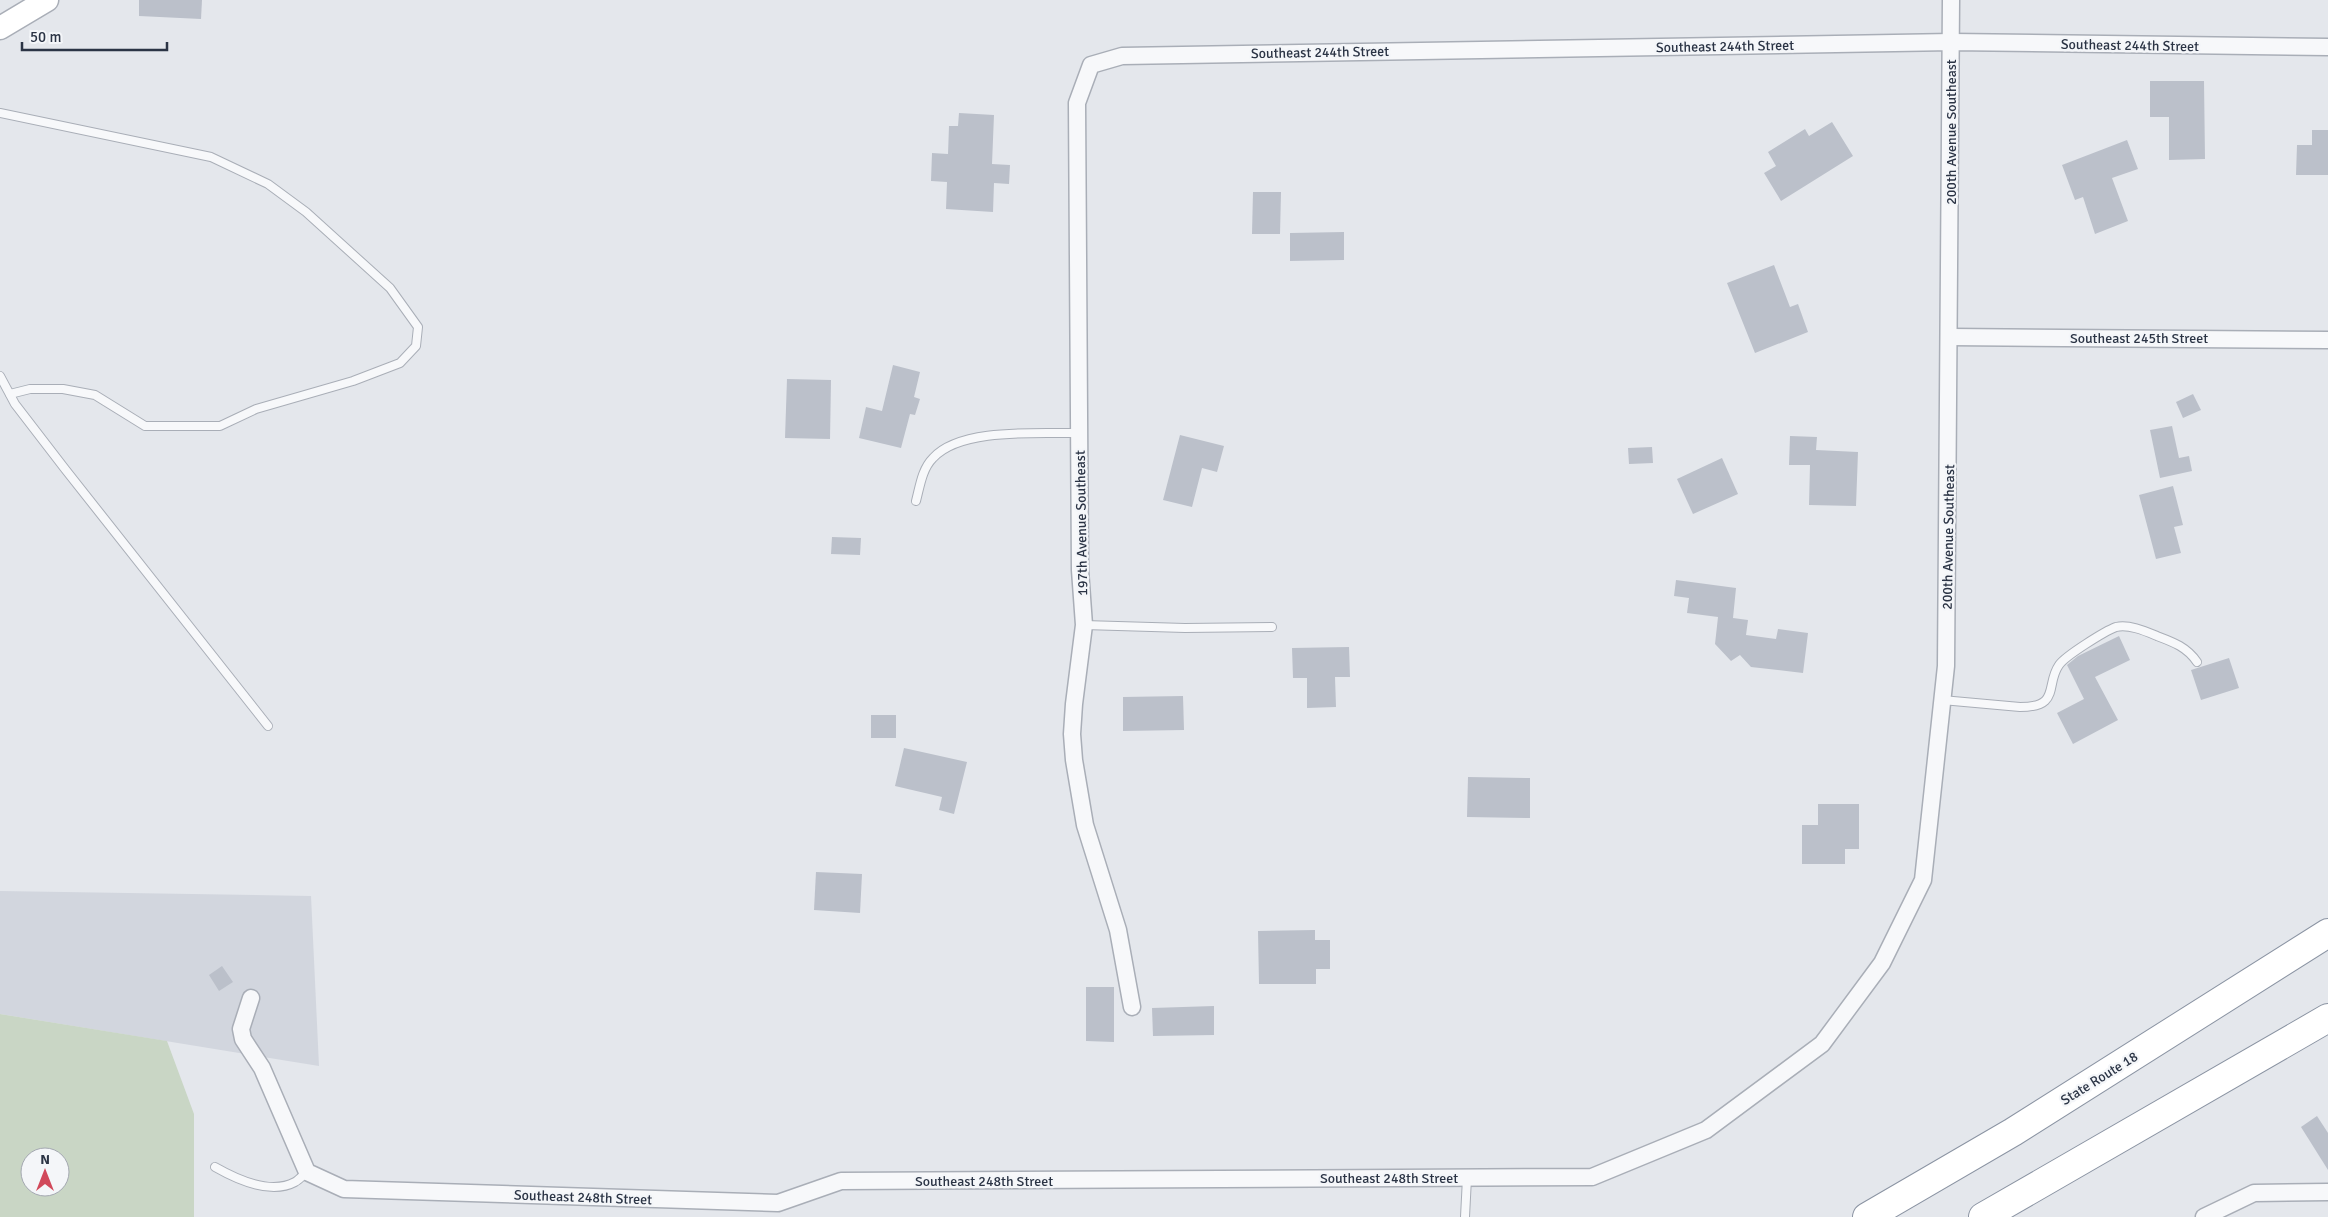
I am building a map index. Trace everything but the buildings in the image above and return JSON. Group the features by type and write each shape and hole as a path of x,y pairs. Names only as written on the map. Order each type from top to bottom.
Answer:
{"highway":[{"name":"State Route 18","path":"1867,1217 2013,1132 2328,933"},
{"path":"1983,1217 2328,1018"}],"street":[{"path":"0,28 47,0"},
{"name":"200th Avenue Southeast","path":"1822,1044 1882,964 1923,880 1946,666 1950,337 1951,0"},
{"name":"Southeast 244th Street","path":"1122,56 1952,42 2328,47"},
{"name":"197th Avenue Southeast","path":"1122,56 1091,65 1077,103 1080,570 1084,625 1072,734 1074,760 1086,824 1118,930 1132,1007"},
{"name":"Southeast 245th Street","path":"1950,337 2328,340"},
{"path":"251,998 241,1029 243,1038 262,1068 307,1172"},
{"name":"Southeast 248th Street","path":"307,1172 344,1189 778,1203 841,1181 1592,1177 1706,1130 1822,1044"},
{"path":"2204,1217 2254,1193 2328,1192"}],"lane":[{"path":"0,113 211,157 268,184 306,212 390,288 418,327 416,346 400,363 353,381 256,410 220,426 145,426 96,395 63,390 30,390 10,394"},
{"path":"0,376 10,394 65,469 268,726"},
{"path":"916,501 924,471 933,458 948,446 961,441 1002,435 1079,433"},
{"path":"1084,625 1185,628 1272,627"},
{"path":"1942,700 2020,707 2030,707 2042,702 2052,692 2058,666 2067,655 2116,627 2132,627 2175,642 2191,652 2197,662"},
{"path":"215,1168 235,1178 278,1186 294,1183 307,1172"},
{"path":"1465,1217 1467,1178"}],"shaded area":[{"path":"0,891 311,896 319,1066 0,1014"}],"green space":[{"path":"0,1014 167,1041 194,1114 194,1217 0,1217"}]}
